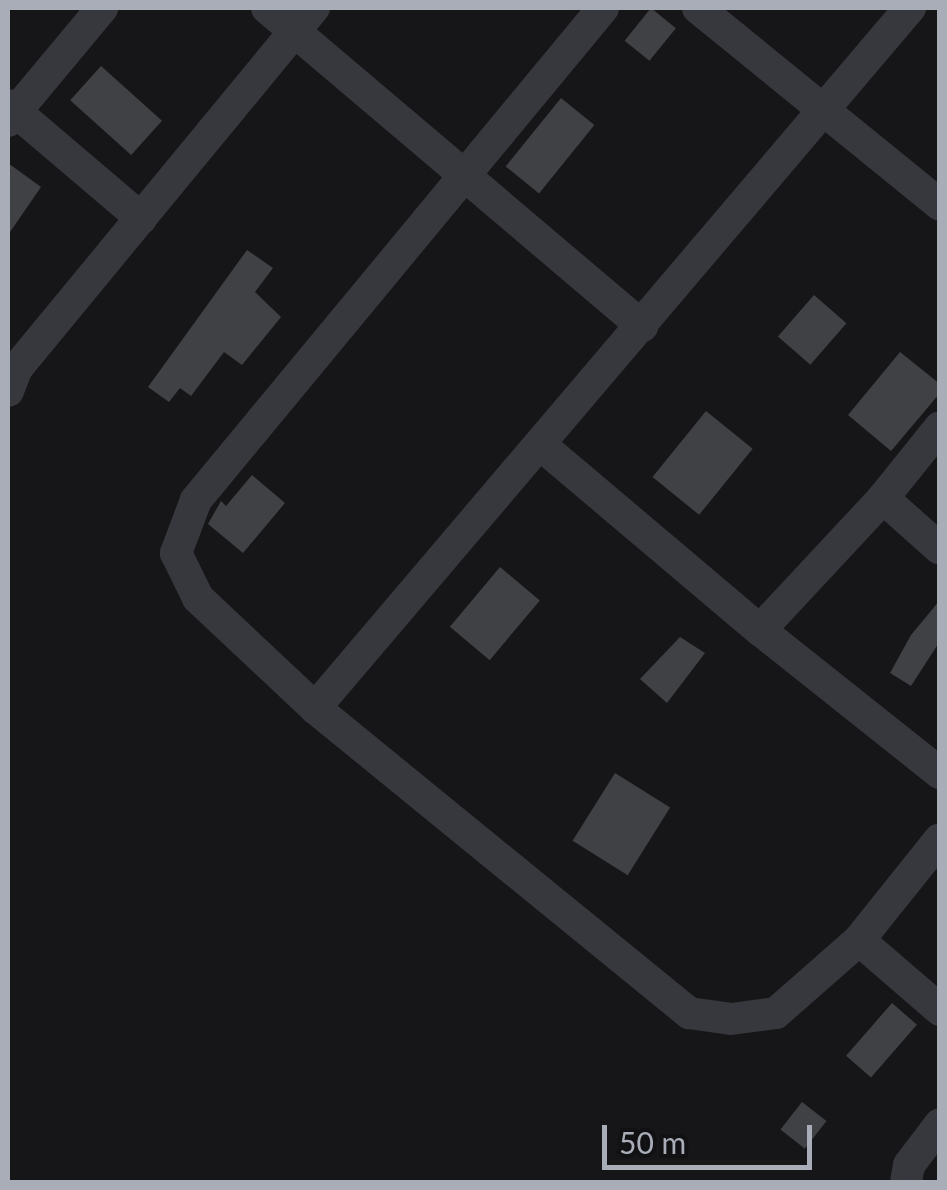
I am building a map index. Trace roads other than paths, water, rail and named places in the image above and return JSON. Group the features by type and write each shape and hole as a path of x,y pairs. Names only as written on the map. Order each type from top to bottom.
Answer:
{"street":[{"path":"102,8 10,112 141,218"},
{"path":"266,8 304,20 466,178 642,326"},
{"path":"602,8 466,178 196,500 176,554 198,598 315,708 690,1012 731,1019 776,1013 859,940 940,839"},
{"path":"698,8 940,205"},
{"path":"315,708 542,446 910,8"},
{"path":"8,391 17,368 304,20"},
{"path":"760,630 883,498 940,428"},
{"path":"542,446 760,630 940,773"},
{"path":"883,498 940,549"},
{"path":"859,940 940,1010"},
{"path":"906,1182 909,1165 940,1124"}]}
